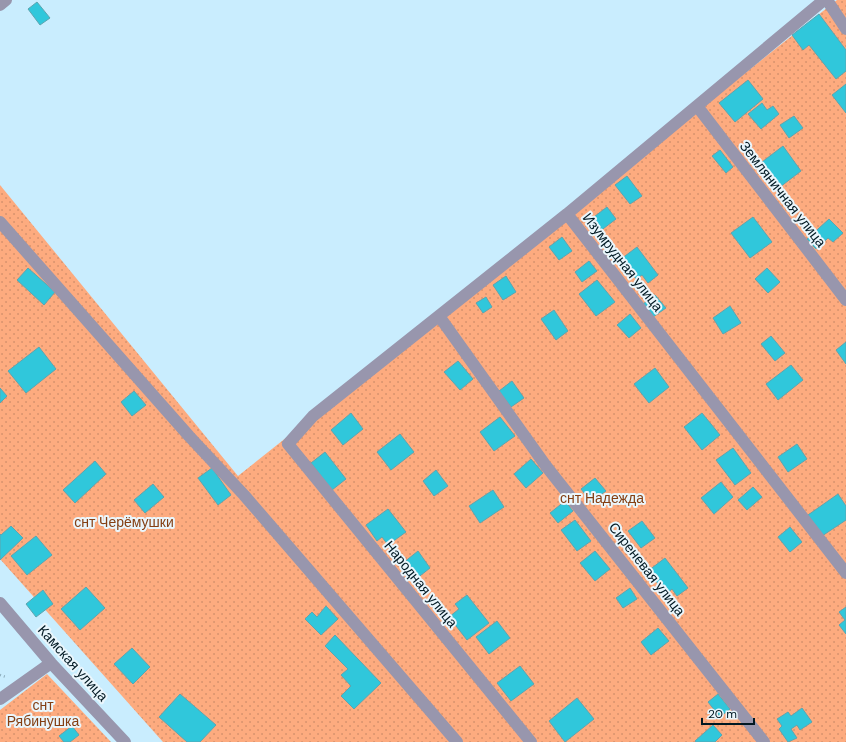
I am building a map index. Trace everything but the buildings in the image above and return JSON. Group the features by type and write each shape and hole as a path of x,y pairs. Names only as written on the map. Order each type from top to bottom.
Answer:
{"street":[{"path":"0,5 6,0"},
{"path":"825,0 846,29"},
{"name":"Изумрудная улица","path":"825,0 567,214 846,573"},
{"name":"Земляничная улица","path":"697,106 846,300"},
{"path":"439,316 567,214"},
{"path":"0,222 189,436 244,495 457,742"},
{"name":"Народная улица","path":"439,316 313,416 288,444 531,742"},
{"name":"Сиреневая улица","path":"439,316 546,466 764,742"},
{"name":"Камская улица","path":"0,603 51,663 125,742"},
{"path":"0,699 51,663"}],"green space":[{"name":"снт Надежда","path":"837,0 846,0 846,742 163,742 0,559 0,185 238,476"},
{"name":"снт Рябинушка","path":"47,674 111,742 0,742 0,710"}],"park label":[{"name":"снт Черёмушки","path":"124,522"}]}
